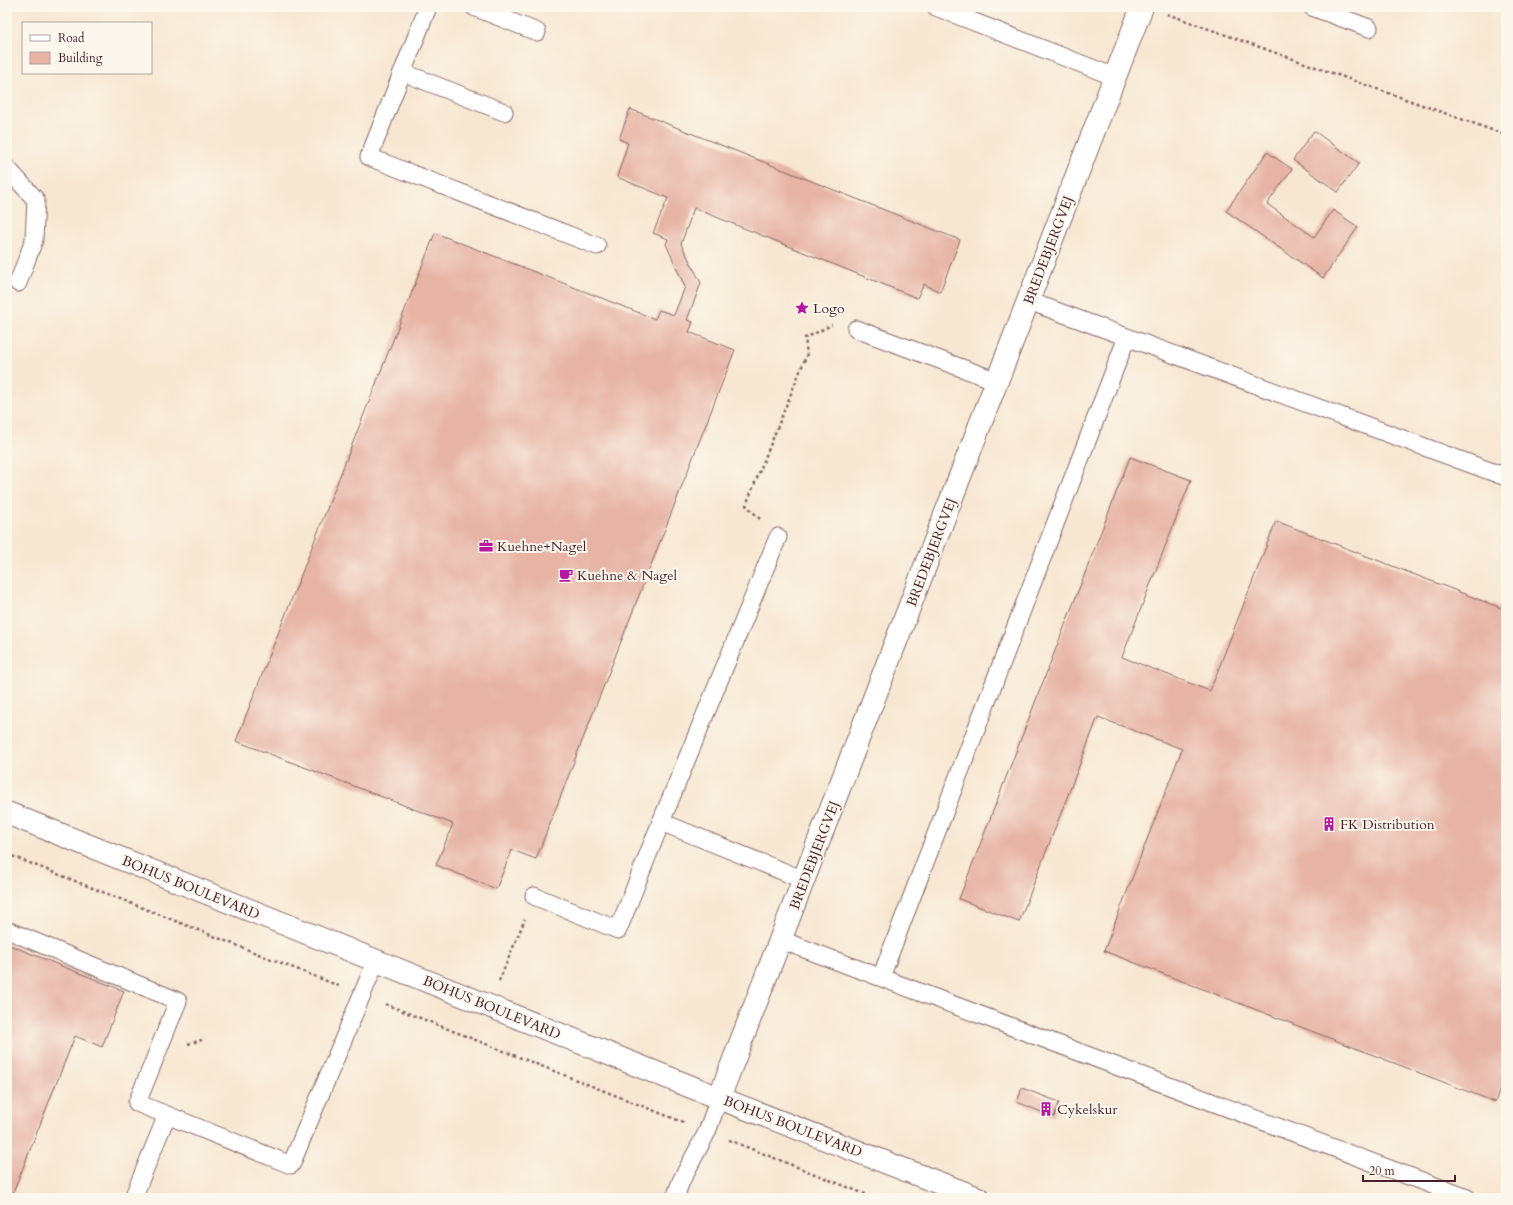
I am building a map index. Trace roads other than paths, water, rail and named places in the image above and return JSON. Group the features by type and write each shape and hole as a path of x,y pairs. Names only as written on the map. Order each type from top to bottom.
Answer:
{"street":[{"name":"BREDEBJERGVEJ","path":"720,1098 1115,77 1152,10"},
{"name":"BOHUS BOULEVARD","path":"7,813 720,1098 978,1198"}],"lane":[{"path":"428,7 369,157 597,246"},
{"path":"474,7 537,32"},
{"path":"936,7 1115,77"},
{"path":"1312,7 1369,28"},
{"path":"402,72 504,112"},
{"path":"7,168 36,200 34,240 18,283"},
{"path":"1029,300 1506,477"},
{"path":"856,329 997,381"},
{"path":"881,977 1127,337"},
{"path":"534,896 618,930 778,537"},
{"path":"661,822 804,880"},
{"path":"7,930 178,1000 137,1103 291,1165 376,961"},
{"path":"781,940 1467,1198"},
{"path":"675,1198 681,1181 707,1132 720,1098"},
{"path":"134,1198 168,1115"}],"place":[{"name":"Logo","path":"802,308"},
{"name":"Kuehne+Nagel","path":"486,546"},
{"name":"Kuehne & Nagel","path":"566,575"},
{"name":"FK Distribution","path":"1329,824"},
{"name":"Cykelskur","path":"1046,1109"}]}
